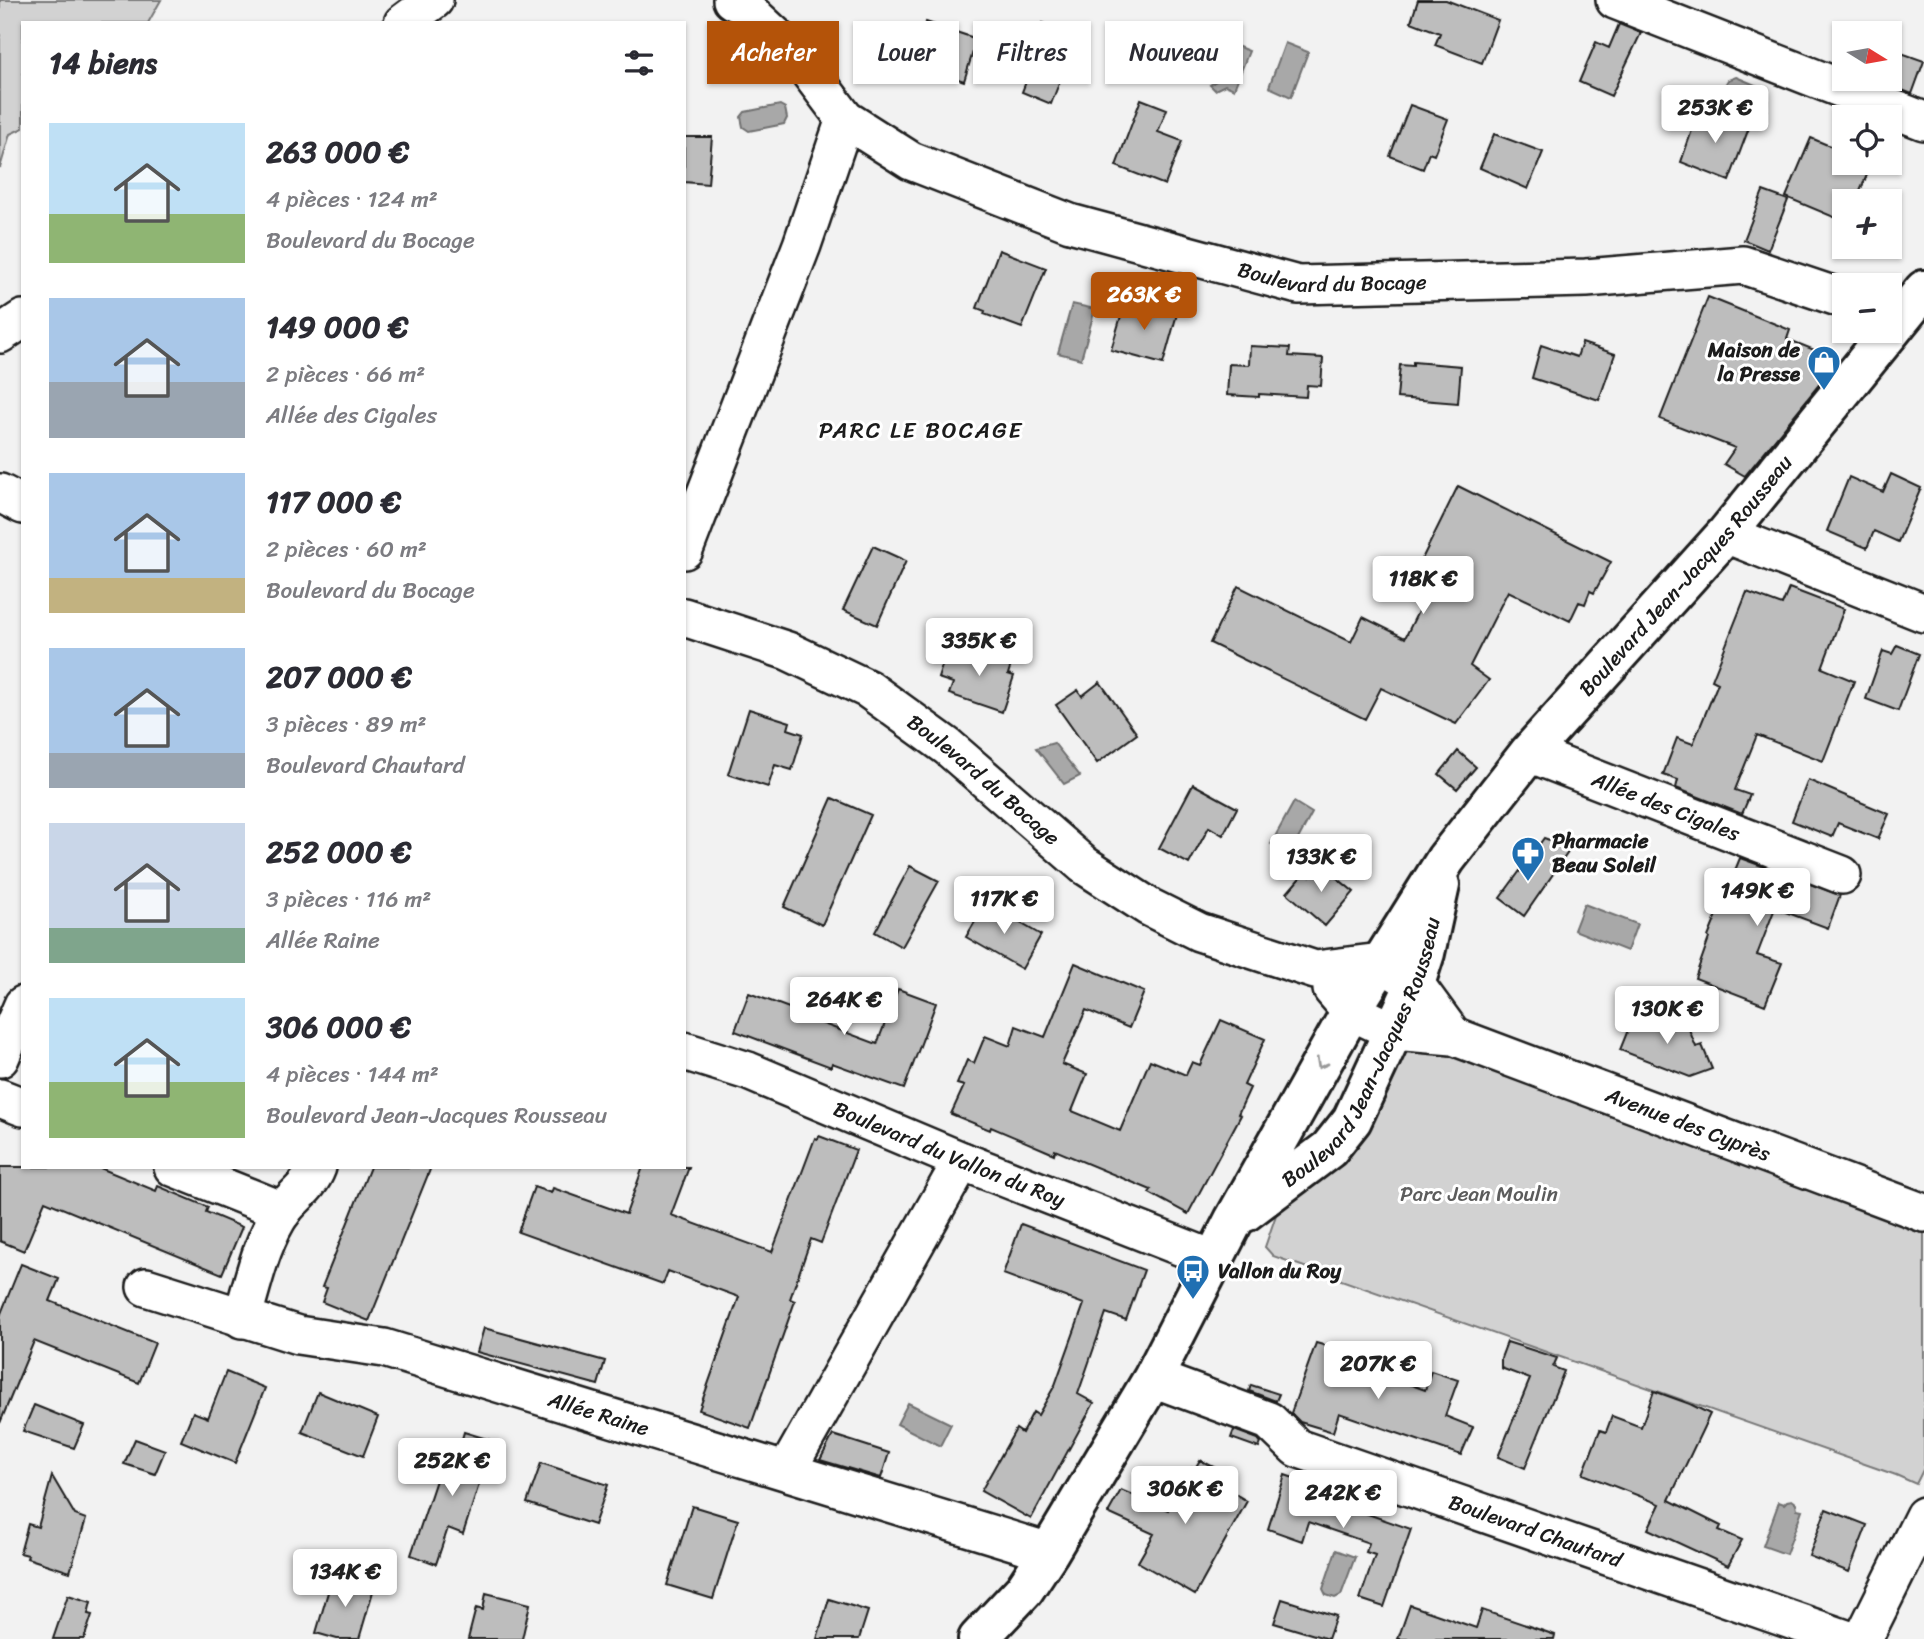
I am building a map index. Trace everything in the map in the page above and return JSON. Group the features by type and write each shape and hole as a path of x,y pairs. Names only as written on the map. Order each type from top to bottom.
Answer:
{"street":[{"path":"406,21 434,0"},
{"name":"Boulevard du Bocage","path":"732,0 742,5 799,58 845,119 911,161 1070,223 1298,285 1586,278 1743,265 1832,295"},
{"path":"1615,0 1924,121"},
{"path":"686,545 802,245 845,119"},
{"name":"Boulevard Jean-Jacques Rousseau","path":"978,1639 1024,1590 1049,1552 1153,1378 1234,1220 1350,1011 1446,859 1529,753 1726,534 1910,312"},
{"path":"0,334 21,320"},
{"path":"0,493 21,504"},
{"path":"1726,534 1924,613"},
{"name":"Boulevard du Bocage","path":"686,618 788,652 868,690 948,747 1084,865 1149,907 1199,932 1315,970 1381,962"},
{"name":"Allée des Cigales","path":"1529,753 1842,875"},
{"name":"Boulevard Jean-Jacques Rousseau","path":"1234,1220 1329,1149 1352,1120 1415,984 1425,953 1446,859"},
{"path":"1381,962 1415,984 1453,1036"},
{"path":"1315,970 1350,1011"},
{"path":"0,1058 21,1010"},
{"name":"Avenue des Cyprès","path":"1350,1011 1393,1031 1453,1036 1924,1213"},
{"name":"Boulevard du Vallon du Roy","path":"686,1052 748,1071 961,1161 1215,1260"},
{"path":"0,1098 21,1106"},
{"path":"787,1470 961,1161"},
{"path":"178,1169 282,1211"},
{"path":"242,1319 262,1251 282,1211 312,1180 316,1169"},
{"name":"Allée Raine","path":"145,1287 298,1335 384,1348 1049,1552"},
{"name":"Boulevard Chautard","path":"1153,1378 1269,1422 1297,1448 1846,1639"},
{"path":"1863,1639 1924,1516"}],"green space":[{"path":"0,0 161,0 149,21 21,21 21,129 10,134 0,168"},
{"name":"Parc Jean Moulin","path":"1414,1043 1446,1046 1924,1228 1924,1468 1916,1484 1273,1256 1265,1247 1276,1215 1316,1180 1403,1053"}],"shaded area":[{"path":"1285,43 1308,52 1291,97 1269,87"},
{"path":"1243,49 1249,51 1243,66"},
{"path":"1736,77 1765,89 1768,94 1767,110 1759,113 1756,109 1727,96 1725,86 1728,80"},
{"path":"1236,84 1234,89 1225,85 1215,90 1210,85"},
{"path":"780,105 785,108 787,118 784,124 749,131 743,127 741,117 745,112"},
{"path":"1072,304 1095,309 1081,359 1058,353"},
{"path":"1054,743 1080,776 1064,784 1036,748"},
{"path":"1294,802 1312,813 1290,854 1276,853 1271,844"},
{"path":"1584,904 1637,924 1627,951 1574,930"},
{"path":"908,1403 951,1424 940,1446 897,1424"},
{"path":"1792,1500 1797,1509 1802,1510 1786,1554 1763,1546 1779,1502 1784,1504"},
{"path":"1336,1550 1355,1557 1341,1595 1335,1598 1326,1595 1323,1589"}],"building":[{"path":"1418,0 1446,0 1498,20 1482,63 1435,45 1440,33 1411,22"},
{"path":"1619,24 1641,33 1611,96 1579,82 1596,42 1609,48"},
{"path":"959,33 973,38 973,52 964,81 959,79"},
{"path":"1902,53 1924,61 1912,94 1902,90"},
{"path":"1025,84 1059,84 1051,104 1022,92"},
{"path":"1141,99 1167,109 1158,132 1182,141 1165,185 1116,166"},
{"path":"1410,105 1448,119 1434,155 1429,153 1423,169 1390,156"},
{"path":"1698,113 1716,120 1719,114 1750,125 1729,181 1681,162"},
{"path":"1494,134 1543,152 1528,189 1480,168"},
{"path":"686,137 712,137 708,184 686,182"},
{"path":"1811,138 1832,147 1832,175 1867,175 1861,189 1832,189 1832,216 1786,197"},
{"path":"1763,191 1788,200 1768,250 1744,240"},
{"path":"999,250 1046,268 1022,328 984,314 985,311 977,308"},
{"path":"1708,297 1790,330 1787,339 1839,360 1745,476 1724,464 1735,448 1660,419"},
{"path":"1126,299 1177,314 1163,364 1111,350"},
{"path":"1582,343 1615,354 1599,400 1532,378 1541,345 1577,357"},
{"path":"1250,346 1290,348 1289,356 1323,358 1321,386 1307,385 1306,397 1227,395 1229,364 1249,365"},
{"path":"1413,362 1461,366 1458,403 1397,398 1400,365 1413,366"},
{"path":"1891,474 1921,488 1898,542 1874,531 1867,548 1827,531 1849,477 1883,492"},
{"path":"1458,486 1611,562 1594,593 1590,591 1585,604 1579,602 1570,621 1508,591 1470,666 1489,680 1456,724 1381,688 1365,719 1210,643 1238,586 1351,642 1363,617 1405,638 1437,573 1419,565"},
{"path":"873,546 906,561 877,625 843,610"},
{"path":"1789,588 1844,609 1822,668 1854,681 1823,761 1757,735 1735,790 1750,795 1742,814 1676,788 1678,780 1663,775 1677,738 1693,744 1718,683 1712,680 1747,592 1782,605"},
{"path":"1897,645 1919,654 1898,711 1866,699 1883,651 1892,654"},
{"path":"948,648 983,659 986,650 1013,659 1008,674 1014,676 1002,712 949,694 953,683 938,678"},
{"path":"1100,682 1137,734 1097,763 1056,705 1078,690 1082,696"},
{"path":"749,709 790,722 788,729 803,734 792,770 775,765 768,787 728,774"},
{"path":"1458,751 1476,767 1457,789 1439,774"},
{"path":"1808,780 1889,814 1878,839 1838,823 1832,837 1792,821"},
{"path":"1193,784 1237,808 1223,835 1209,827 1189,864 1159,848"},
{"path":"832,798 871,815 822,925 784,907"},
{"path":"1544,838 1571,848 1524,916 1500,898"},
{"path":"1740,858 1840,895 1828,928 1775,908 1757,955 1782,963 1765,1005 1695,978 1708,937"},
{"path":"1320,864 1354,892 1325,926 1287,893 1305,872 1310,876"},
{"path":"910,866 939,881 902,947 875,932"},
{"path":"986,903 1041,935 1022,969 966,937"},
{"path":"1075,963 1144,992 1129,1028 1086,1010 1062,1064 1087,1074 1072,1111 1120,1131 1150,1060 1186,1075 1192,1062 1200,1065 1221,1020 1265,1039 1244,1085 1250,1088 1238,1114 1241,1115 1188,1214 1149,1193 1151,1190 1055,1150 1054,1154 991,1127 990,1130 951,1114 964,1086 957,1084 967,1060 974,1063 985,1036 1010,1046 1016,1026 1045,1037"},
{"path":"898,989 936,1003 904,1089 832,1063 831,1067 735,1031 749,993 877,1044"},
{"path":"1683,1014 1696,1047 1702,1045 1712,1069 1690,1077 1620,1050 1632,1020 1651,1027"},
{"path":"819,1136 856,1150 821,1243 811,1239 790,1299 795,1301 750,1428 699,1410 739,1297 668,1271 663,1284 518,1232 534,1187 551,1193 553,1188 626,1214 642,1169 689,1167 671,1215 772,1252 815,1138 818,1139"},
{"path":"0,1167 103,1169 156,1191 158,1186 208,1207 206,1212 242,1227 222,1274 45,1201 24,1251 0,1241"},
{"path":"369,1169 430,1169 369,1321 322,1302 327,1288 322,1287"},
{"path":"1021,1224 1144,1270 1126,1320 1106,1313 1078,1394 1094,1403 1031,1519 981,1491 1016,1429 1022,1433 1033,1412 1038,1415 1055,1385 1084,1304 1003,1274"},
{"path":"21,1264 59,1279 50,1301 155,1343 139,1383 34,1341 0,1423 0,1316"},
{"path":"484,1328 605,1361 598,1385 477,1352"},
{"path":"1507,1342 1557,1358 1553,1367 1564,1371 1525,1468 1498,1457 1530,1379 1501,1368 1501,1358"},
{"path":"1316,1343 1359,1355 1356,1365 1425,1390 1431,1371 1458,1380 1445,1416 1473,1427 1461,1455 1339,1413 1333,1432 1300,1422 1291,1413"},
{"path":"226,1372 265,1388 235,1463 181,1441 193,1412 208,1418"},
{"path":"1251,1385 1279,1394 1276,1401 1249,1391"},
{"path":"1654,1391 1710,1414 1669,1500 1721,1526 1719,1530 1742,1540 1728,1566 1648,1529 1660,1504 1583,1474 1600,1430 1606,1432 1612,1416 1641,1427"},
{"path":"318,1392 378,1417 363,1456 302,1432"},
{"path":"34,1405 84,1425 74,1448 23,1431"},
{"path":"1234,1430 1258,1439 1261,1443 1259,1448 1231,1438"},
{"path":"464,1432 490,1440 480,1471 483,1472 463,1534 448,1528 436,1564 411,1555 443,1459 455,1463"},
{"path":"833,1435 889,1453 881,1478 820,1460"},
{"path":"135,1439 165,1450 155,1474 124,1464"},
{"path":"1200,1460 1223,1472 1217,1483 1247,1501 1195,1595 1138,1562 1154,1534 1108,1513 1121,1490 1168,1510 1192,1468 1194,1470"},
{"path":"541,1463 608,1485 594,1525 527,1503"},
{"path":"1285,1475 1360,1501 1356,1510 1411,1529 1384,1607 1360,1599 1375,1555 1366,1552 1369,1543 1308,1522 1302,1541 1268,1529"},
{"path":"52,1476 75,1515 86,1519 70,1572 27,1558 28,1555 20,1553 28,1524 38,1527"},
{"path":"692,1506 738,1520 713,1599 667,1585"},
{"path":"1826,1509 1867,1525 1849,1572 1809,1556"},
{"path":"333,1575 374,1588 359,1639 337,1639 316,1633"},
{"path":"486,1593 530,1604 522,1639 468,1639 476,1608 483,1610"},
{"path":"68,1595 91,1602 88,1614 92,1615 84,1639 53,1639"},
{"path":"829,1599 868,1611 859,1639 817,1639"},
{"path":"1282,1599 1336,1616 1328,1639 1274,1623"},
{"path":"1410,1605 1476,1628 1482,1610 1555,1635 1554,1639 1398,1639"}],"place":[{"name":"Maison de la Presse","path":"1824,392"},
{"name":"Pharmacie Beau Soleil","path":"1528,883"},
{"name":"Vallon du Roy","path":"1193,1301"}],"district":[{"name":"PARC LE BOCAGE","path":"921,430"}]}
